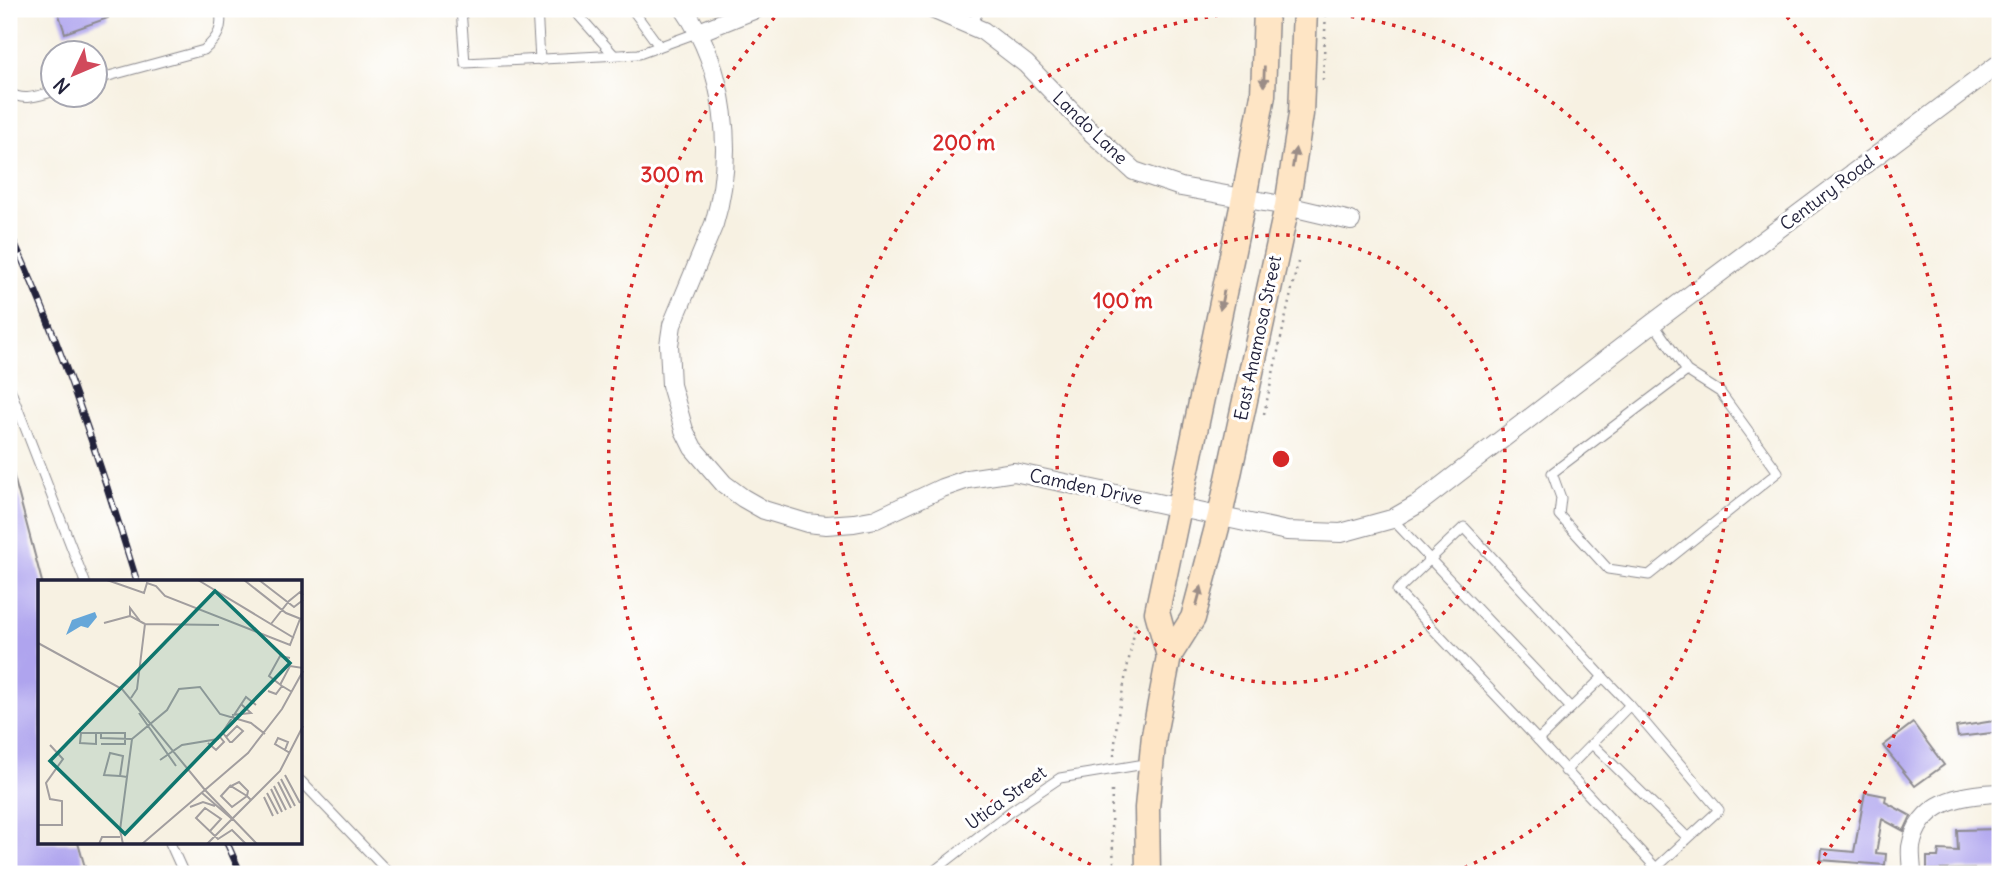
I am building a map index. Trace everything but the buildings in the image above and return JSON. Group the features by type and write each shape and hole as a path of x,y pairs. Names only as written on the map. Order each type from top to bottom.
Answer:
{"main road":[{"name":"East Anamosa Street","path":"1169,656 1157,612 1263,95 1266,9"},
{"name":"East Anamosa Street","path":"1148,874 1147,808 1154,735 1169,656 1193,618 1220,516 1287,206 1301,114 1305,9"}],"street":[{"name":"Camden Drive","path":"684,9 699,32 709,56 724,124 724,164 719,207 672,325 669,363 671,385 684,430 707,466 724,484 764,510 807,523 826,525 876,519 942,488 968,479 1014,472 1287,531 1341,533 1392,519 1418,504 1653,323"},
{"path":"699,32 756,9"},
{"name":"Lando Lane","path":"932,9 983,32 1026,64 1092,133 1134,171 1181,187 1352,221"},
{"name":"Century Road","path":"1653,323 2000,63"},
{"path":"1912,874 1911,847 1922,822 1938,806 1956,797 2000,793"}],"lane":[{"path":"108,76 204,50 216,40 222,25 220,9"},
{"path":"461,9 466,63 639,54 699,32"},
{"path":"537,9 540,60"},
{"path":"573,9 614,55"},
{"path":"632,9 659,46"},
{"path":"972,26 979,9"},
{"path":"9,92 16,97 38,96"},
{"path":"1653,323 1687,371 1720,392 1778,472 1649,575 1608,569 1559,515 1561,498 1552,473 1687,371"},
{"path":"9,386 84,580"},
{"path":"1392,519 1571,708"},
{"path":"1464,527 1603,677 1719,810 1656,868 1396,591 1464,527"},
{"path":"1538,740 1603,677"},
{"path":"1565,771 1630,705"},
{"path":"1592,744 1688,838"},
{"name":"Utica Street","path":"930,874 1060,778 1151,763"},
{"path":"303,783 390,874"},
{"path":"170,844 184,874"}],"path":[{"path":"1262,422 1298,262"},
{"path":"1114,756 1117,720 1137,616"},
{"path":"1112,791 1111,826 1115,874"}],"railway":[{"path":"9,231 63,360 136,580"},
{"path":"227,844 241,874"}]}
